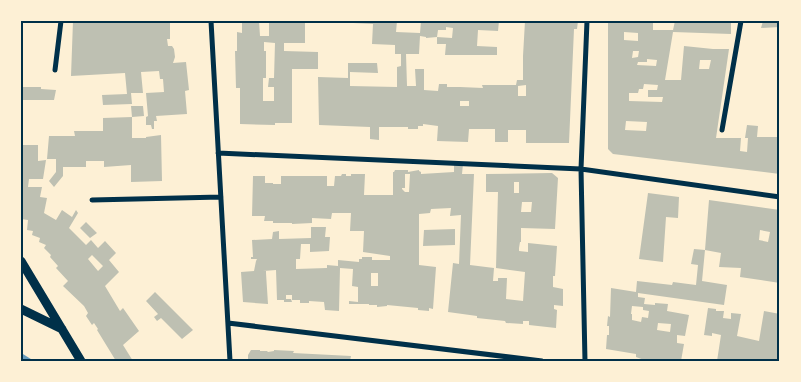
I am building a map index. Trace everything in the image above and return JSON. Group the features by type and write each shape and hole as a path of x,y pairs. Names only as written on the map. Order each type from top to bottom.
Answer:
{"street":[{"path":"56,70 61,21"},
{"path":"211,21 230,361"},
{"path":"585,361 581,169 587,21"},
{"path":"722,130 741,21"},
{"path":"218,153 581,169 780,197"},
{"path":"92,200 221,197"},
{"path":"21,261 81,361"},
{"path":"21,309 62,329"},
{"path":"228,323 542,361"}],"building":[{"path":"73,21 170,21 170,39 167,39 168,46 172,46 174,49 175,57 173,63 186,62 189,90 185,91 187,114 156,116 157,121 154,121 154,129 152,129 151,125 146,125 146,117 148,116 146,93 164,92 163,79 160,79 159,71 141,72 143,93 131,93 132,104 103,105 102,95 127,94 125,73 71,76"},
{"path":"242,21 259,21 260,36 269,36 269,21 305,23 305,43 284,43 284,51 318,52 318,69 292,69 292,123 275,123 275,125 240,124 240,88 236,88 235,51 237,51 237,32 242,33","holes":["264,42 275,43 274,78 269,78 268,87 274,87 274,101 263,101 263,78 266,78"]},
{"path":"353,21 397,21 396,32 420,33 421,21 499,21 498,31 478,30 477,46 497,47 497,55 445,55 446,44 437,44 437,37 426,38 420,36 419,54 406,54 407,86 416,86 415,69 424,69 424,90 438,91 439,84 447,84 447,87 483,88 482,85 516,85 517,80 523,80 525,21 578,21 577,29 574,29 569,143 526,143 526,130 508,130 508,142 495,142 495,129 469,129 468,142 437,141 438,126 423,124 423,126 418,126 418,129 379,127 379,140 370,139 370,127 319,125 318,77 348,78 348,63 377,63 378,73 350,72 350,86 397,87 397,67 401,66 401,54 395,54 395,45 372,44 373,24 353,23","holes":["446,27 453,28 452,38 437,37 438,30 446,30","526,85 526,96 518,96 518,86","460,101 469,101 469,106 460,106"]},
{"path":"608,21 653,21 653,30 673,30 675,21 731,21 731,34 673,32 665,80 681,80 684,46 729,49 716,138 741,138 740,151 747,152 748,138 745,138 747,125 758,126 757,137 780,137 780,174 613,154 608,149","holes":["624,32 638,33 638,41 624,40","633,51 639,51 638,57 632,58","647,59 657,60 656,66 637,65 638,62 647,62","700,60 711,60 709,69 699,69","644,84 658,85 657,90 648,90 648,97 663,97 662,102 629,101 629,93 638,93 639,89 643,89","626,121 647,122 646,131 625,130"]},
{"path":"763,21 780,21 780,27 761,28"},
{"path":"21,87 41,87 41,89 56,90 54,100 21,100"},
{"path":"131,106 143,106 144,116 132,117"},
{"path":"132,117 132,138 161,135 162,181 131,182 131,165 104,167 104,161 86,161 86,167 63,167 63,176 54,187 49,181 56,172 56,159 47,159 49,136 75,136 74,131 103,131 103,118"},
{"path":"21,145 38,145 38,161 46,160 43,179 29,179 28,187 42,187 40,197 47,198 44,213 56,220 62,210 72,217 76,210 78,213 69,228 86,245 91,240 98,248 105,241 116,253 109,260 119,272 105,286 120,311 123,308 139,331 123,345 133,361 116,361 94,323 92,325 86,316 88,313 84,306 63,286 68,281 56,268 58,266 44,248 46,245 39,242 40,238 32,235 33,231 27,230 28,220 21,219","holes":["92,255 103,266 98,271 88,259"]},
{"path":"454,164 463,164 462,174 474,174 470,265 494,268 493,281 498,281 498,278 507,278 506,299 523,301 525,272 496,268 498,192 486,192 486,174 552,173 558,178 555,229 521,228 519,248 519,251 528,252 528,243 557,246 553,287 563,289 563,306 554,305 554,309 557,310 556,328 529,325 529,321 523,321 523,324 506,323 505,321 448,312 453,263 459,264 461,215 450,216 451,208 431,209 430,213 419,214 419,265 436,267 433,309 429,308 429,311 387,305 377,307 377,305 369,304 349,304 349,301 358,302 358,287 352,286 353,269 340,268 339,311 325,310 324,302 309,301 309,303 300,303 300,300 292,300 292,295 286,295 286,299 291,299 292,302 277,300 276,270 263,271 266,271 268,304 243,302 241,272 254,271 257,259 251,259 253,257 252,240 272,239 273,232 279,231 279,239 311,238 311,227 326,227 325,237 330,237 329,251 310,252 310,244 301,244 300,259 296,259 296,269 327,268 327,265 338,266 338,260 359,262 359,259 362,259 362,257 372,257 372,260 390,260 390,256 363,252 364,231 350,231 351,213 332,213 331,219 312,218 312,223 292,224 273,223 273,221 264,221 265,216 252,216 253,176 265,176 265,183 281,184 281,176 327,176 327,186 334,186 335,176 341,176 342,174 351,176 351,174 365,174 364,195 393,195 393,172 395,170 408,170 408,172 419,170 421,174 454,172","holes":["405,174 410,174 409,192 405,192 402,189 405,188","514,182 519,182 519,193 514,193","522,202 532,202 531,212 521,212","371,273 378,273 378,286 371,286"]},
{"path":"648,193 679,197 678,218 666,217 663,262 639,259"},
{"path":"709,200 780,210 780,283 740,277 741,268 719,267 721,253 705,250","holes":["760,230 770,232 768,242 759,240"]},
{"path":"86,222 97,233 90,238 80,228"},
{"path":"455,229 455,245 423,246 424,230"},
{"path":"694,249 705,250 702,281 727,285 724,305 638,293 638,297 645,298 644,304 668,304 667,311 689,315 685,336 677,335 677,343 684,344 681,361 647,361 636,357 636,354 606,349 607,335 609,335 609,326 607,326 608,316 610,317 611,288 636,292 637,281 672,285 673,282 696,285 698,265 691,264","holes":["632,306 643,307 643,310 649,311 648,318 642,317 641,322 632,320","658,323 671,324 670,332 657,330"]},
{"path":"155,292 193,330 182,339 161,318 157,321 154,317 158,314 146,301"},
{"path":"708,308 724,311 723,318 731,319 731,313 741,314 737,336 759,341 764,311 780,314 780,361 717,361 721,335 712,333 712,336 704,335"},
{"path":"251,350 268,352 274,350 294,351 293,353 351,356 350,361 248,361 248,355"}],"waterway":[{"path":"21,356 29,361"}]}
